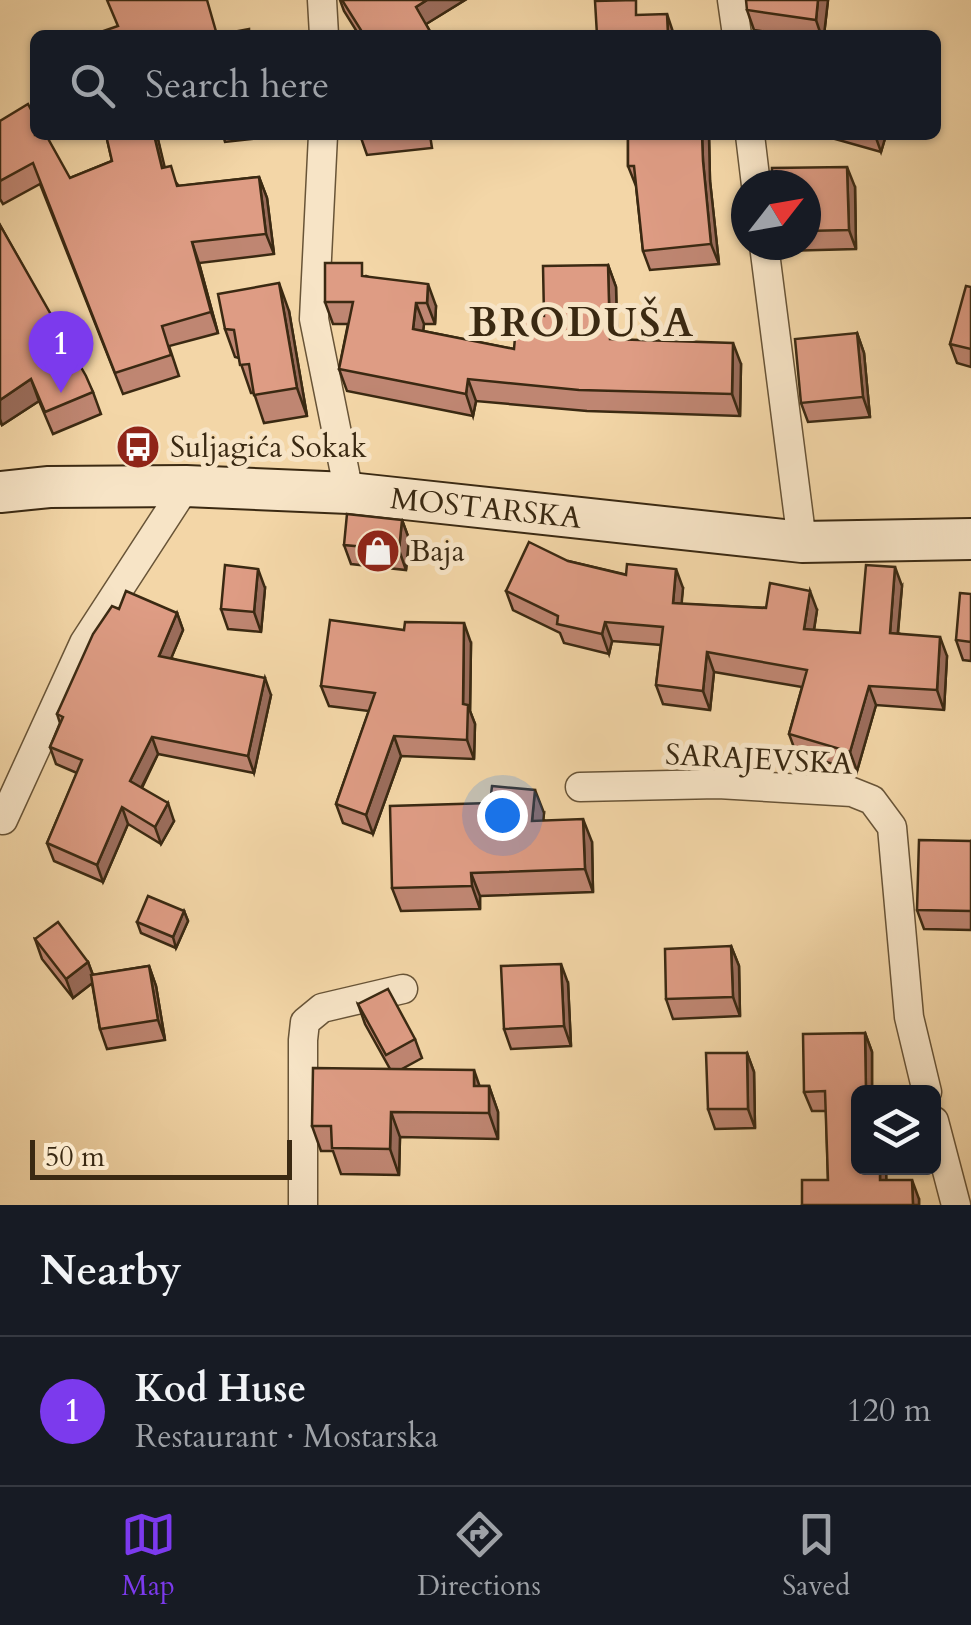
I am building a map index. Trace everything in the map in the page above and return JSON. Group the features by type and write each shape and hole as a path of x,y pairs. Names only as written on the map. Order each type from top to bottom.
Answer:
{"main road":[{"name":"MOSTARSKA","path":"0,492 49,487 186,486 349,493 802,542 971,539"}],"street":[{"path":"322,0 324,30"},
{"path":"732,0 736,30"},
{"path":"324,140 314,319 349,493"},
{"path":"751,140 754,170"},
{"path":"766,260 802,542"},
{"path":"3,820 84,642 186,486"},
{"name":"SARAJEVSKA","path":"580,787 718,784 852,792 872,800 892,827 909,1017 925,1085"},
{"path":"303,1205 305,1022 322,1008 403,989"},
{"path":"941,1148 956,1205"}],"building":[{"path":"107,0 207,0 216,30 106,30 118,26"},
{"path":"342,0 427,0 416,7 429,30 361,30"},
{"path":"636,0 636,15 667,14 668,30 597,30 595,1"},
{"path":"746,0 818,0 816,20 747,10"},
{"path":"28,104 30,140 49,140 70,178 112,161 107,140 155,140 162,168 171,166 177,186 259,177 266,234 192,242 211,312 162,326 171,355 115,373 33,163 0,181 0,121"},
{"path":"628,140 702,140 711,244 643,251 634,166 628,166"},
{"path":"847,167 849,230 821,231 821,170 772,168"},
{"path":"0,225 93,392 45,412 31,379 0,400"},
{"path":"325,263 362,263 362,276 428,284 427,303 416,303 413,329 514,349 517,314 544,316 543,266 608,265 610,339 733,343 732,394 579,390 468,379 466,394 339,369 353,302 325,302"},
{"path":"279,283 297,388 254,395 249,364 240,365 234,330 225,329 218,294"},
{"path":"966,286 971,287 971,349 950,344"},
{"path":"857,333 863,397 801,403 795,339"},
{"path":"347,514 402,520 399,550 344,545"},
{"path":"529,542 568,561 626,575 627,564 676,569 673,603 766,608 770,583 810,591 804,629 860,633 866,565 895,567 890,633 940,637 937,690 869,686 850,752 789,734 807,670 707,652 703,691 656,685 663,627 605,622 602,634 557,624 558,616 506,591"},
{"path":"225,565 258,569 254,612 221,609"},
{"path":"126,591 177,613 159,656 265,678 248,756 152,737 130,781 168,803 155,827 122,807 97,865 47,843 82,760 50,747 63,717 57,714 93,634 112,606 119,609"},
{"path":"960,593 971,594 971,642 956,640"},
{"path":"330,620 404,630 405,622 464,623 463,704 468,705 467,740 394,736 366,815 336,804 375,693 321,686"},
{"path":"492,786 535,790 532,821 583,819 585,869 471,873 472,886 392,888 390,806 490,803"},
{"path":"919,840 971,841 971,911 917,910"},
{"path":"148,896 184,911 173,937 137,922"},
{"path":"58,922 88,962 66,979 35,939"},
{"path":"731,946 733,997 666,999 665,949"},
{"path":"561,964 564,1026 504,1029 501,966"},
{"path":"149,966 158,1020 100,1029 91,975"},
{"path":"388,989 415,1039 386,1055 358,1004"},
{"path":"865,1033 866,1085 851,1085 851,1175 912,1180 913,1205 802,1205 802,1180 828,1180 825,1091 804,1092 803,1034"},
{"path":"706,1053 747,1053 748,1109 708,1109"},
{"path":"313,1068 474,1070 474,1086 489,1086 489,1113 391,1112 390,1149 332,1148 331,1126 312,1126"}],"place":[{"name":"Kod Huse","path":"61,393"},
{"name":"Suljagića Sokak","path":"138,447"},
{"name":"Baja","path":"378,551"}],"district":[{"name":"BRODUŠA","path":"582,322"}]}
